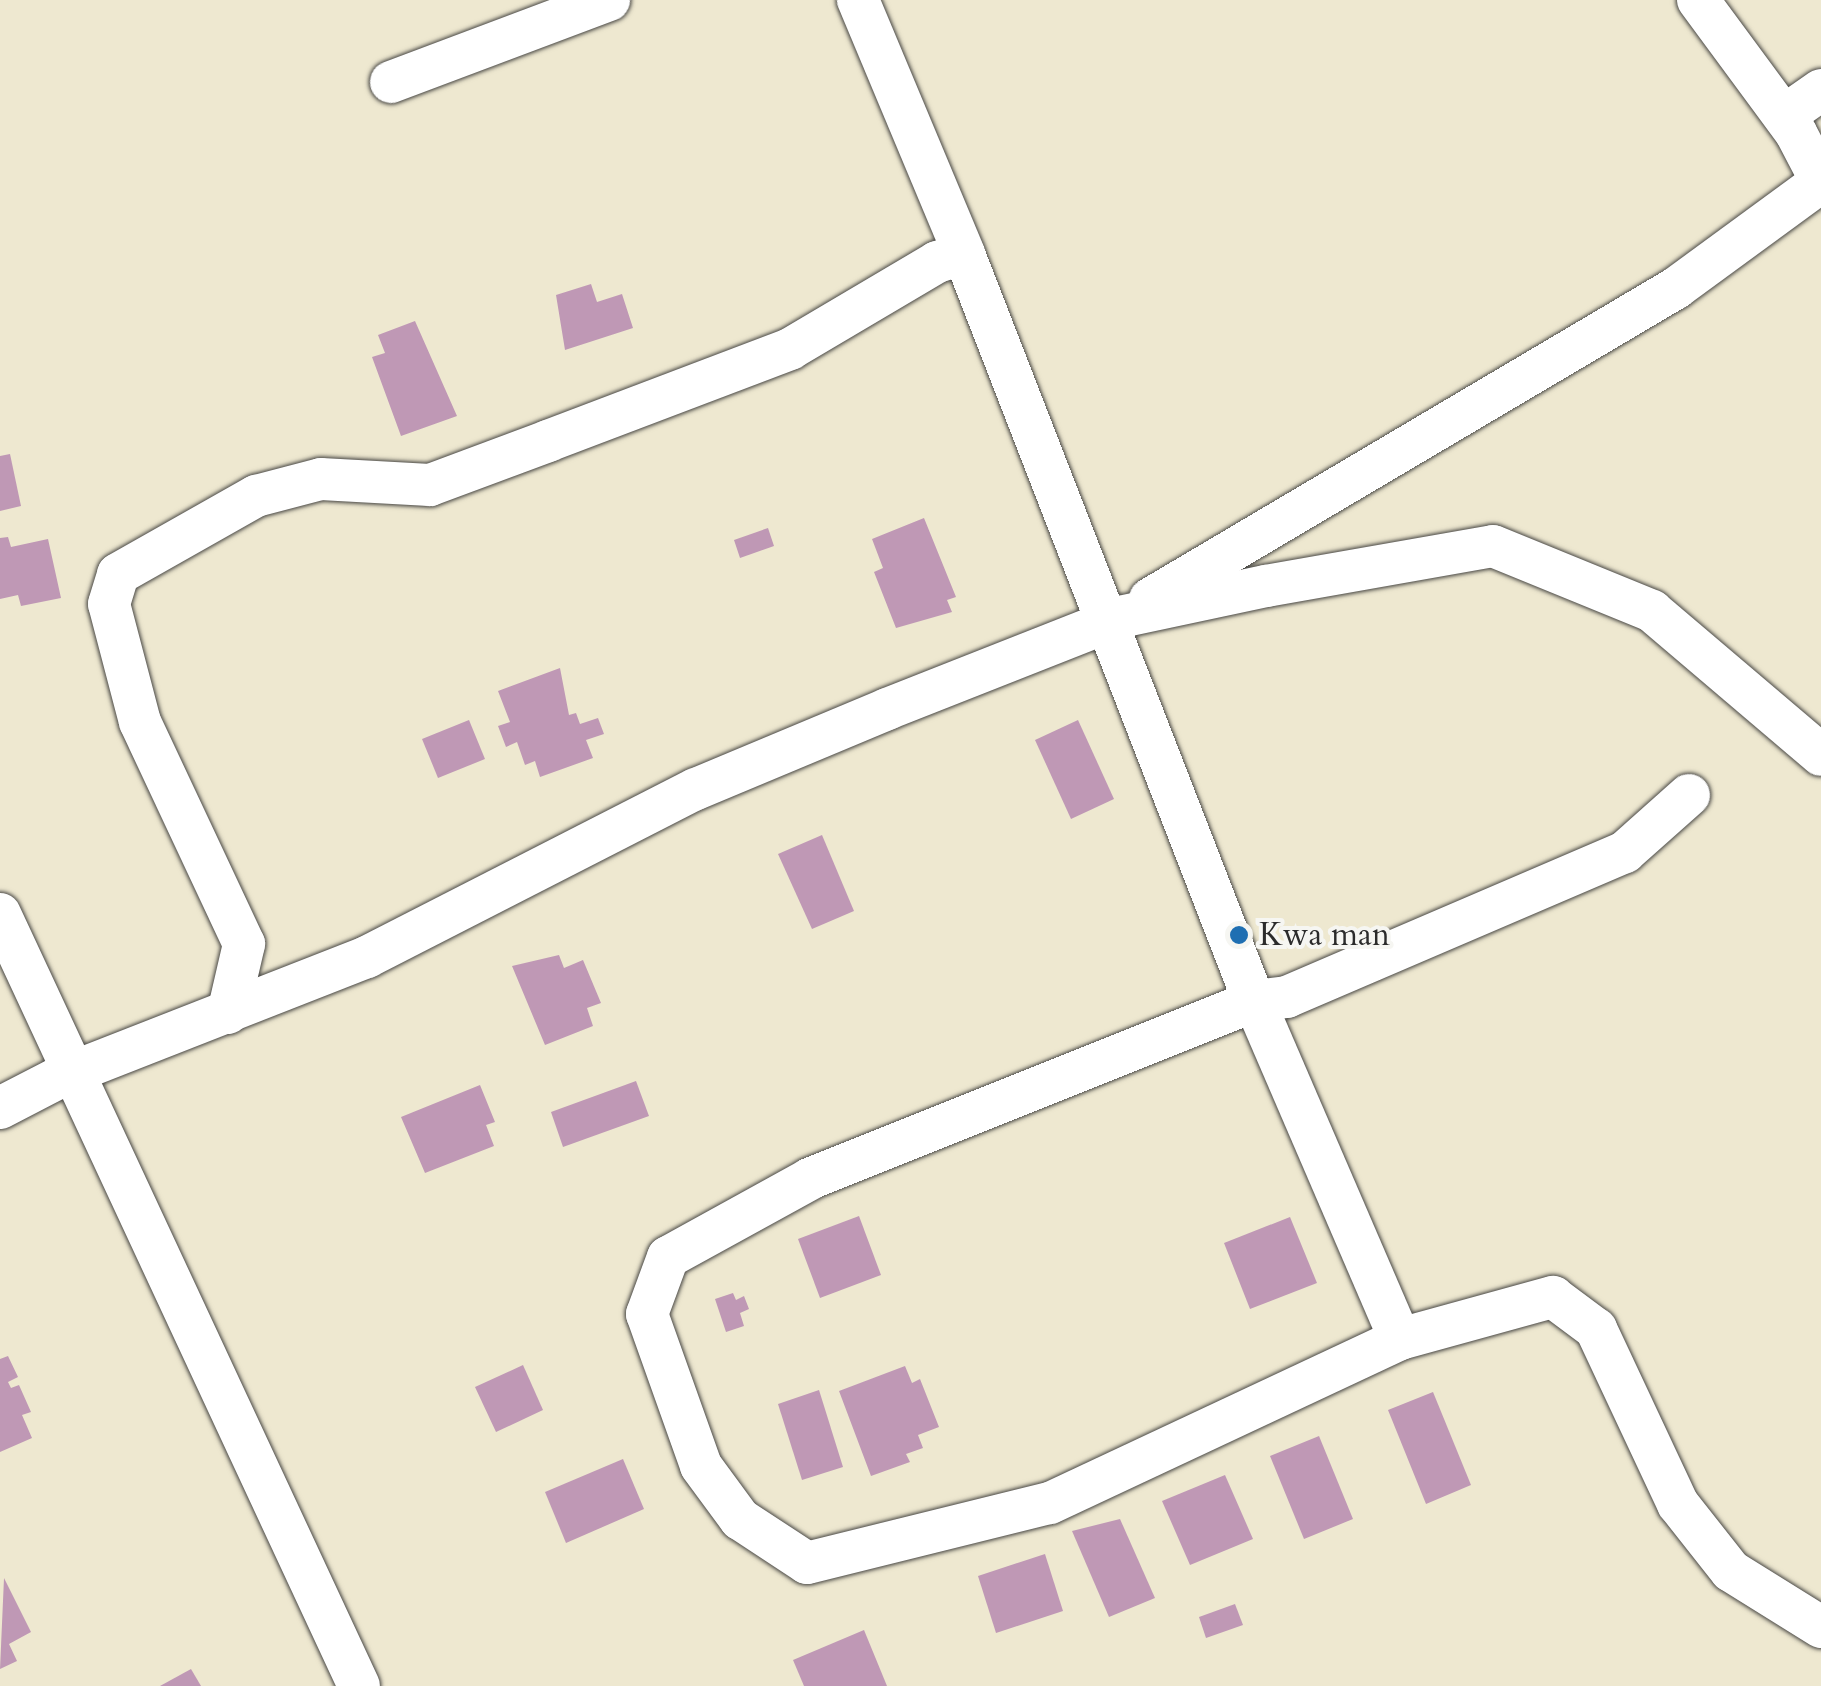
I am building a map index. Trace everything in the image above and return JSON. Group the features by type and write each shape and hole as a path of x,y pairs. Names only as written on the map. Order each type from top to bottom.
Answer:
{"street":[{"path":"391,82 609,0"},
{"path":"858,0 1114,619 1254,1001 1400,1340"},
{"path":"0,1108 73,1072 367,956 696,788 1114,619 1676,288 1821,182 1784,116 1698,0"},
{"path":"1784,116 1821,90"},
{"path":"228,1013 244,944 140,722 109,604 118,574 256,496 321,479 430,485 585,427 790,348 937,262 964,254"},
{"path":"1114,619 1493,546 1652,611 1821,755"},
{"path":"1689,795 1626,852 1287,998 1254,1001 810,1180 668,1257 647,1314 701,1466 740,1519 807,1563 1050,1503 1400,1340 1450,1331 1554,1297 1596,1330 1678,1504 1731,1571 1821,1626"},
{"path":"0,914 359,1686"}],"building":[{"path":"591,284 597,302 622,294 633,328 565,350 556,295"},
{"path":"415,321 457,416 401,436 372,357 385,353 378,335"},
{"path":"10,454 21,506 0,511 0,456"},
{"path":"924,518 956,597 947,600 952,612 896,628 874,572 883,568 872,539"},
{"path":"768,528 774,546 740,558 734,540"},
{"path":"8,537 11,547 48,539 61,598 21,606 18,595 0,599 0,538"},
{"path":"560,668 569,715 576,713 580,724 598,718 604,734 586,740 593,758 540,777 535,761 525,765 517,742 506,747 498,726 510,722 498,691"},
{"path":"469,720 485,759 438,778 422,739"},
{"path":"1078,720 1114,799 1071,819 1035,740"},
{"path":"822,835 854,911 812,929 778,854"},
{"path":"559,955 564,968 583,960 601,1003 587,1008 593,1026 545,1045 512,966"},
{"path":"636,1081 649,1116 563,1147 551,1112"},
{"path":"480,1085 495,1122 486,1125 494,1146 425,1173 401,1117"},
{"path":"859,1216 881,1275 820,1298 798,1239"},
{"path":"1290,1217 1317,1283 1250,1309 1224,1243"},
{"path":"733,1293 736,1300 744,1296 749,1309 740,1313 744,1326 726,1332 715,1299"},
{"path":"8,1356 18,1377 8,1382 11,1388 19,1385 31,1412 22,1415 32,1438 0,1452 0,1359"},
{"path":"523,1365 543,1410 496,1432 475,1387"},
{"path":"905,1366 912,1383 920,1379 939,1427 918,1435 923,1448 906,1454 910,1462 871,1476 839,1391"},
{"path":"819,1390 843,1467 802,1480 778,1404"},
{"path":"1433,1392 1471,1485 1426,1504 1388,1410"},
{"path":"1319,1436 1353,1519 1304,1539 1270,1456"},
{"path":"623,1459 644,1509 566,1543 545,1492"},
{"path":"1225,1475 1253,1539 1190,1565 1162,1501"},
{"path":"1120,1519 1155,1598 1109,1617 1072,1531"},
{"path":"1045,1554 1063,1611 996,1633 978,1576"},
{"path":"4,1578 31,1632 9,1644 17,1661 0,1669"},
{"path":"1235,1604 1243,1625 1206,1638 1199,1617"},
{"path":"864,1630 887,1686 804,1686 793,1660"},
{"path":"191,1669 201,1686 160,1686"}],"place":[{"name":"Kwa man","path":"1239,935"}]}
